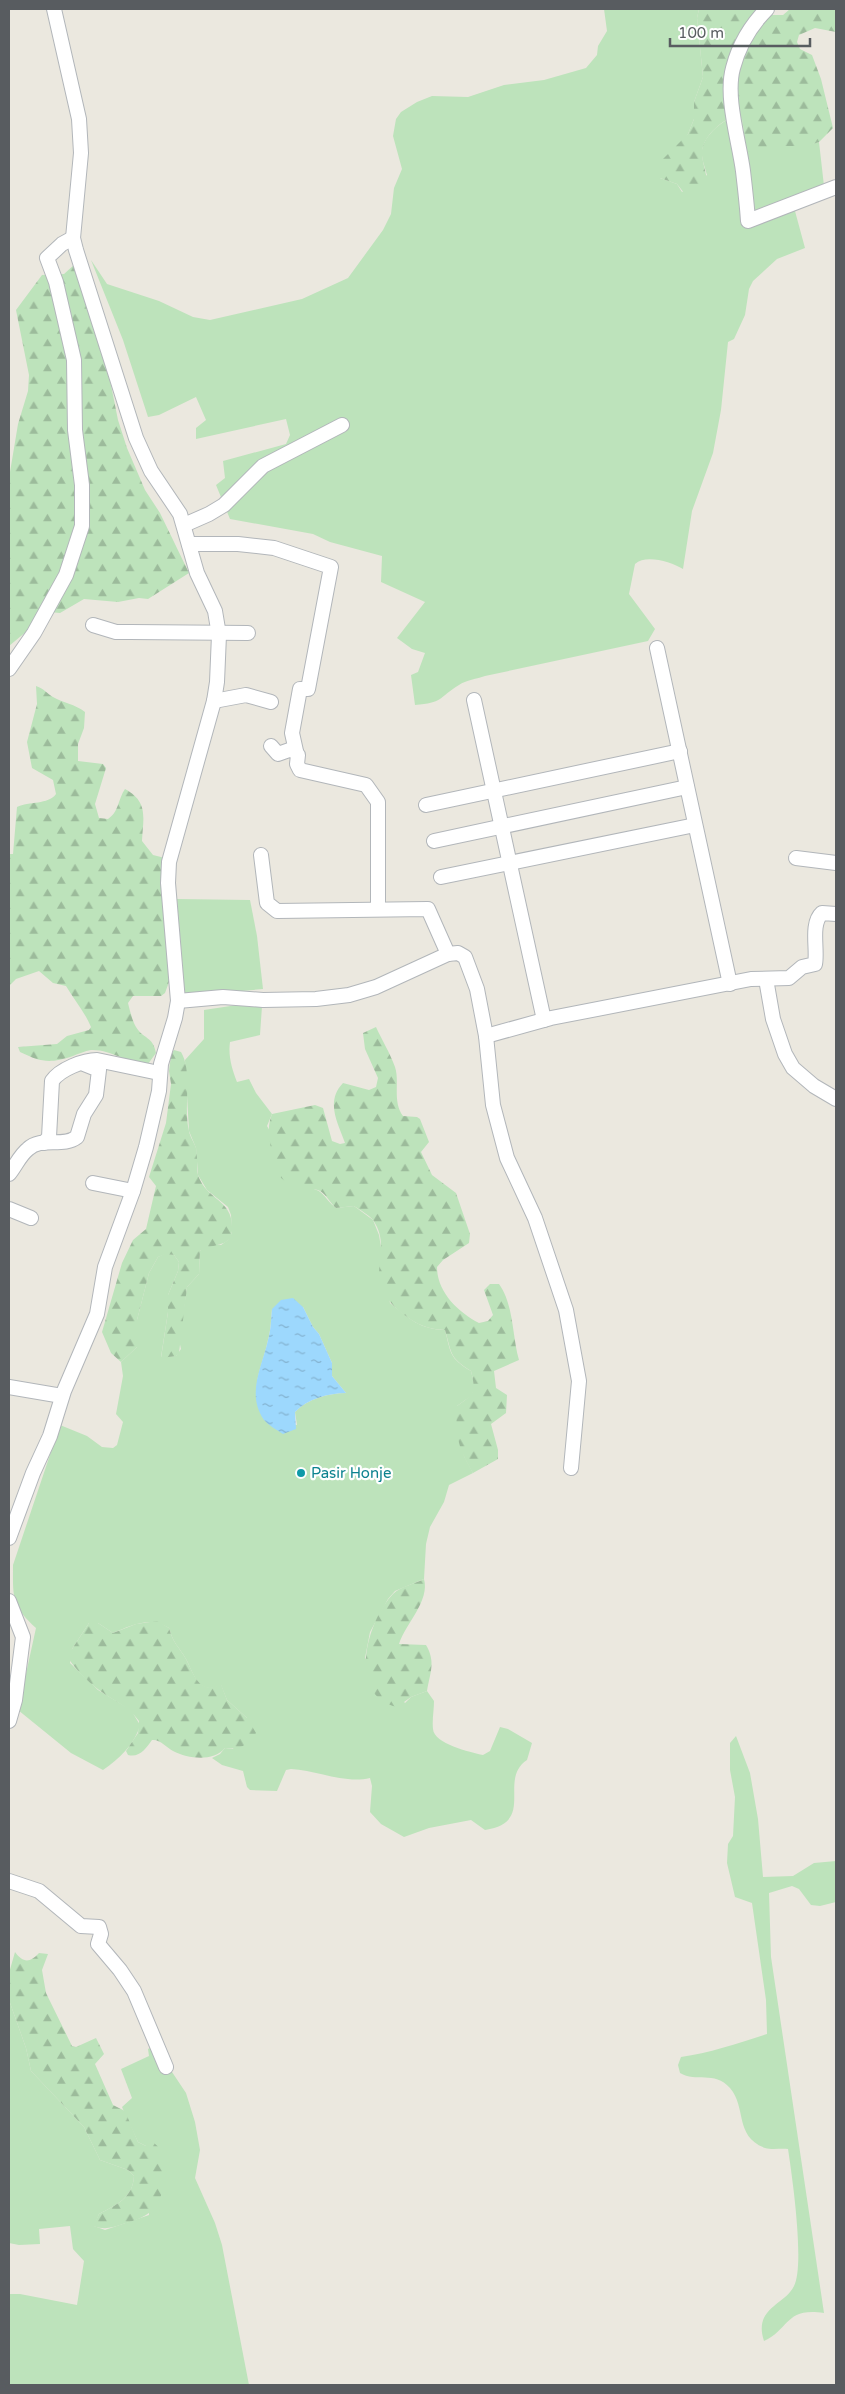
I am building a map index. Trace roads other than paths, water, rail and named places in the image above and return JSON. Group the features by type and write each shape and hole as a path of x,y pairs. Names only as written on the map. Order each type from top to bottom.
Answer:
{"street":[{"path":"9,1538 33,1472 50,1436 62,1396 97,1314 105,1267 133,1191 146,1147 156,1100 159,1073 178,1001 168,883 169,862 214,701 217,682 219,632 215,611 197,572 180,514 151,470 136,438 73,238 81,153 79,118 54,9"},
{"path":"767,9 755,21 744,40 732,70 731,96 743,172 748,222 836,187"},
{"path":"9,670 34,633 66,574 82,526 82,484 74,430 74,360 56,282 47,258 62,244 73,238"},
{"path":"184,526 224,505 263,466 342,425"},
{"path":"189,544 238,544 274,548 331,567 308,689 300,689 292,733 298,755 297,764 300,770 366,785 375,795 378,802 378,908"},
{"path":"93,625 116,632 248,633"},
{"path":"657,648 730,984"},
{"path":"214,701 246,695 271,702"},
{"path":"474,700 544,1020"},
{"path":"270,746 278,754 292,749 296,751"},
{"path":"426,805 680,751"},
{"path":"434,841 687,787"},
{"path":"441,877 696,825"},
{"path":"261,855 267,903 277,911 378,908 391,911 428,909 448,954"},
{"path":"796,858 836,863"},
{"path":"486,1036 544,1020 752,979 788,978 802,967 815,964 819,916 822,913 836,914"},
{"path":"178,1001 223,997 264,1000 316,999 349,994 376,986 448,954 458,953 465,957 477,989 486,1036 493,1105 507,1158 535,1218 566,1310 579,1382 572,1468"},
{"path":"766,979 773,1018 785,1054 793,1068 814,1086 836,1099"},
{"path":"84,1064 88,1060 106,1061 159,1073"},
{"path":"9,1174 29,1148 44,1143 63,1142 77,1137 84,1114 98,1086 99,1070 84,1064 68,1066 53,1079 49,1137 44,1143"},
{"path":"93,1183 133,1191"},
{"path":"9,1209 31,1218"},
{"path":"9,1387 62,1396"},
{"path":"9,1601 23,1637 15,1700 9,1721"},
{"path":"9,1881 39,1891 81,1926 99,1927 101,1934 98,1944 120,1970 134,1991 166,2067"}],"water":[{"path":"293,1298 303,1307 313,1327 319,1334 332,1363 332,1376 346,1393 333,1394 312,1400 300,1407 295,1412 296,1429 283,1434 264,1420 256,1400 256,1390 259,1370 269,1336 272,1309 281,1300"}],"place":[{"name":"Pasir Honje","path":"301,1473"}]}
